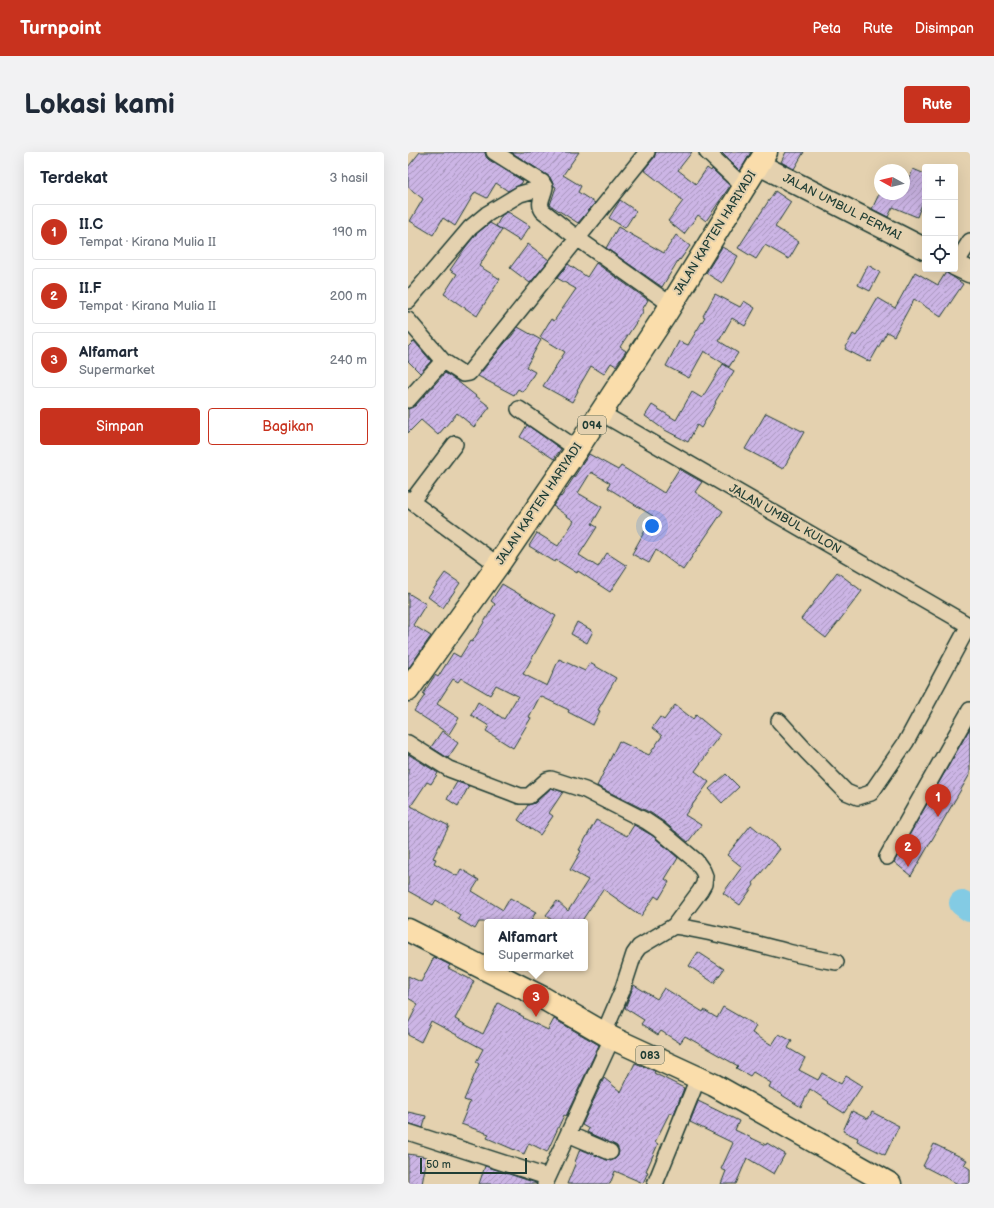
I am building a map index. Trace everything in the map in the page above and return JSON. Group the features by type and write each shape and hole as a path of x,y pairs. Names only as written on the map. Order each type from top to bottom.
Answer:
{"main road":[{"name":"JALAN KAPTEN HARIYADI","path":"408,690 498,565 601,413 762,158"},
{"name":"JALAN UMBUL PERMAI","path":"762,158 922,247"},
{"path":"958,266 970,272"},
{"name":"083","path":"408,930 484,968"},
{"name":"083","path":"489,971 543,998 608,1035 698,1078 714,1084 890,1184"}],"street":[{"path":"494,152 542,182 545,187"},
{"path":"408,320 444,361 463,374 469,373 647,152"},
{"path":"707,152 744,187"},
{"path":"545,187 540,202 540,207 577,238 670,304"},
{"path":"408,301 470,228 488,214 520,194 545,187"},
{"path":"958,260 970,241"},
{"path":"408,400 444,361"},
{"path":"519,409 577,449"},
{"name":"JALAN UMBUL KULON","path":"601,413 970,625"},
{"path":"455,444 410,500 498,565"},
{"path":"779,721 846,792 858,797 871,793 906,742 970,625"},
{"path":"887,857 970,710"},
{"path":"408,743 449,769 520,796 529,796 547,780 551,779 585,790 658,828 696,861 705,876 704,884 700,891 674,926 639,947 634,954 608,1035 568,1134 546,1181 408,1132"},
{"path":"674,926 694,929 786,952 836,962"},
{"path":"655,1184 698,1078"},
{"path":"568,1134 610,1152"}],"building":[{"path":"420,152 485,152 486,157 489,160 523,181 521,184 508,191 496,183 487,198 475,192 455,226 443,218 433,235 410,221 423,199 408,187 408,167"},
{"path":"511,152 579,152 563,175 581,186 578,192 595,203 578,223 550,205 556,187 554,186 550,177"},
{"path":"656,152 692,152 678,170 696,184 707,168 711,171 712,169 730,186 706,221 698,215 684,234 668,221 683,201 644,170 654,158"},
{"path":"722,152 751,152 740,171"},
{"path":"786,152 804,152 794,169 781,162"},
{"path":"913,169 922,173 922,204 917,217 893,207 888,217 872,209 876,200 910,200 910,177"},
{"path":"775,191 791,202 775,227 799,242 789,259 765,245 756,259 738,248"},
{"path":"620,200 636,211 625,228 609,218"},
{"path":"508,212 530,226 520,241 496,226 502,215"},
{"path":"490,223 502,230 479,266 500,279 477,316 444,294 457,274 450,270 476,234"},
{"path":"618,227 664,253 676,235 690,246 680,260 679,259 662,287 606,248"},
{"path":"528,244 549,260 530,283 510,268"},
{"path":"722,247 738,256 722,283 706,273"},
{"path":"596,263 648,300 642,310 643,312 620,347 626,351 616,366 611,363 604,374 591,366 572,402 543,386 565,352 540,337 551,319 554,321 576,289 557,278 568,264 587,277"},
{"path":"868,265 880,272 870,291 858,285"},
{"path":"915,272 938,285 946,272 963,284 941,317 914,299 894,336 887,332 870,362 845,349 853,334 856,336 878,298 895,308"},
{"path":"715,294 740,307 744,301 755,308 745,326 732,318 719,341 738,353 729,367 704,351 689,378 666,366 679,341 688,345 705,317 703,316"},
{"path":"518,327 541,340 526,367 535,372 523,392 518,389 514,395 478,376"},
{"path":"414,341 431,361 420,373 408,361 408,347"},
{"path":"723,364 734,371 701,428 697,425 688,442 663,429 645,416 652,405 676,420 692,392 702,398"},
{"path":"445,373 490,407 474,427 457,413 438,435 421,420 408,433 408,409 415,406"},
{"path":"766,413 804,432 783,469 745,449"},
{"path":"527,425 561,449 554,459 520,437"},
{"path":"589,454 618,470 621,466 664,493 679,469 702,482 695,492 723,511 683,570 656,550 649,563 632,554 653,516 608,488 610,483 591,472 578,493 602,507 592,524 597,527 579,555 598,567 607,553 627,566 610,592 578,571 577,573 556,560 555,562 529,546 537,533 558,546 574,521 553,506 560,496 561,497"},
{"path":"837,572 862,591 826,638 801,619"},
{"path":"445,573 460,583 443,608 428,597"},
{"path":"502,584 556,616 523,674 547,686 559,659 585,671 590,663 616,678 598,710 600,711 593,725 568,712 569,710 540,696 529,717 531,718 513,748 486,731 489,726 471,715 478,702 504,719 518,696 496,685 490,695 461,678 458,682 453,679 437,704 459,718 449,734 414,711 425,695 423,694 435,675 438,677 453,653 460,657 470,641 472,642 495,604 491,601"},
{"path":"408,593 426,604 413,625 431,636 408,669"},
{"path":"577,622 593,631 587,643 571,634"},
{"path":"675,705 693,719 696,715 720,735 695,771 709,782 685,815 701,825 688,842 651,813 597,786 619,741 649,755 662,736 652,728 660,717 664,720"},
{"path":"970,728 970,774 911,876 894,862"},
{"path":"442,731 458,743 448,758 431,747"},
{"path":"408,754 438,773 431,784 427,782 411,806 449,826 433,858 436,859 434,863 457,876 461,869 479,880 472,891 503,910 510,898 536,912 532,919 484,919 484,922 479,922 475,929 458,919 460,915 436,900 433,905 408,891"},
{"path":"726,774 739,787 722,803 709,789"},
{"path":"457,782 469,786 458,806 447,799"},
{"path":"551,788 563,792 549,813 553,816 540,835 518,820 528,805 535,803"},
{"path":"596,820 627,836 634,825 653,836 678,858 665,879 669,882 659,899 655,896 641,916 603,889 583,919 551,919 546,915 557,901 568,911 588,880 570,870 581,851 579,850"},
{"path":"751,825 780,849 753,883 754,885 740,905 723,893 742,867 727,855"},
{"path":"698,952 724,969 714,983 689,966"},
{"path":"434,957 450,965 448,968 474,981 455,1019 483,1034 498,1003 524,1017 523,1018 548,1030 554,1019 599,1045 566,1116 564,1115 547,1152 529,1143 524,1154 487,1138 489,1134 461,1124 470,1102 464,1100 479,1064 476,1062 483,1049 431,1021 421,1042 408,1035 408,1024 418,1004 408,998 408,976 421,982"},
{"path":"634,985 657,999 664,988 703,1012 704,1010 717,1018 723,1007 756,1026 752,1033 772,1045 779,1034 792,1041 788,1048 805,1058 799,1070 818,1080 822,1073 841,1084 846,1076 862,1086 844,1113 810,1089 801,1107 769,1087 771,1083 753,1072 750,1076 736,1068 738,1066 685,1036 680,1043 661,1031 658,1035 641,1024 644,1020 625,1008"},
{"path":"635,1063 655,1071 654,1073 684,1088 674,1114 670,1112 655,1142 658,1144 646,1171 648,1172 643,1183 615,1171 610,1184 567,1184 580,1149 611,1161 618,1156 619,1151 617,1146 587,1132 589,1129 582,1125 604,1078 621,1092"},
{"path":"698,1101 739,1121 735,1130 766,1145 767,1143 785,1154 774,1174 747,1158 736,1184 721,1184 726,1171 721,1169 733,1143 690,1122"},
{"path":"852,1111 868,1119 872,1112 899,1126 885,1155 857,1141 858,1138 843,1131"},
{"path":"408,1112 426,1116 423,1128 408,1123"},
{"path":"934,1144 967,1160 964,1165 970,1169 970,1184 958,1184 923,1166"},
{"path":"408,1154 427,1157 422,1184 408,1184"},
{"path":"485,1166 536,1183 536,1184 479,1184"}],"waterway":[{"path":"962,903 970,909"}],"place":[{"name":"II.C","path":"938,817"},
{"name":"II.F","path":"908,867"},
{"name":"Alfamart","path":"536,1017"}]}
